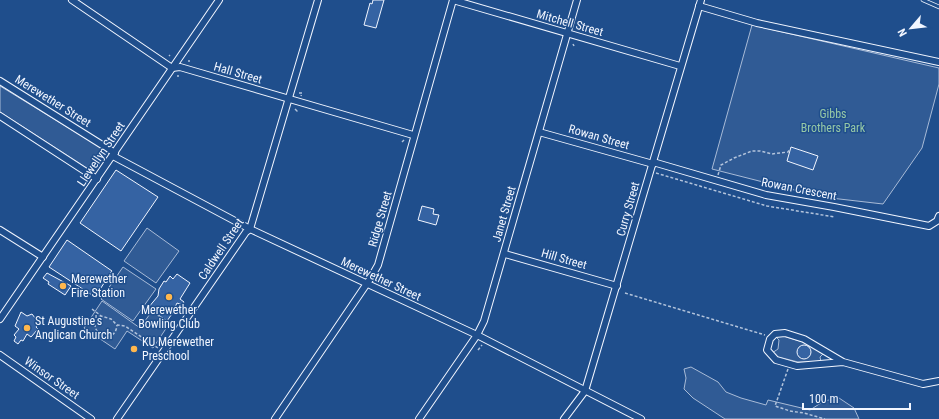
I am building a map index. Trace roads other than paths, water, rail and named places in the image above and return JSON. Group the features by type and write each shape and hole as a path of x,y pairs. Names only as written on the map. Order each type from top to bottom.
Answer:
{"street":[{"name":"Hall Street","path":"72,0 172,68 180,67 413,135"},
{"name":"Llewellyn Street","path":"0,319 219,0"},
{"name":"Caldwell Street","path":"117,419 246,232 250,229 318,0"},
{"name":"Mitchell Street","path":"453,0 680,66"},
{"name":"Ridge Street","path":"275,419 378,265 413,135 453,0"},
{"name":"Janet Street","path":"419,419 477,335 484,321 505,254 577,0"},
{"path":"700,3 758,23 939,62"},
{"name":"Curry Street","path":"564,419 585,391 653,163 680,66 700,3"},
{"name":"Merewether Street","path":"0,81 114,154 250,229 366,285 477,335 641,419"},
{"path":"0,116 97,179"},
{"name":"Rowan Street","path":"539,132 653,163"},
{"name":"Rowan Crescent","path":"653,163 766,196 834,207 929,226 937,221 939,216"},
{"path":"0,230 43,257"},
{"name":"Hill Street","path":"505,254 617,286"},
{"path":"843,362 797,366 776,360 766,350 770,339 775,334 785,333 804,339 843,362 924,384 939,381"},
{"name":"Winsor Street","path":"0,355 91,419"}],"lane":[{"path":"923,0 939,7"}],"place":[{"name":"Merewether Fire Station","path":"63,286"},
{"name":"Merewether Bowling Club","path":"169,297"},
{"name":"St Augustine's Anglican Church","path":"27,328"},
{"name":"KU Merewether Preschool","path":"134,349"}],"park label":[{"name":"Gibbs Brothers Park","path":"833,121"}]}
